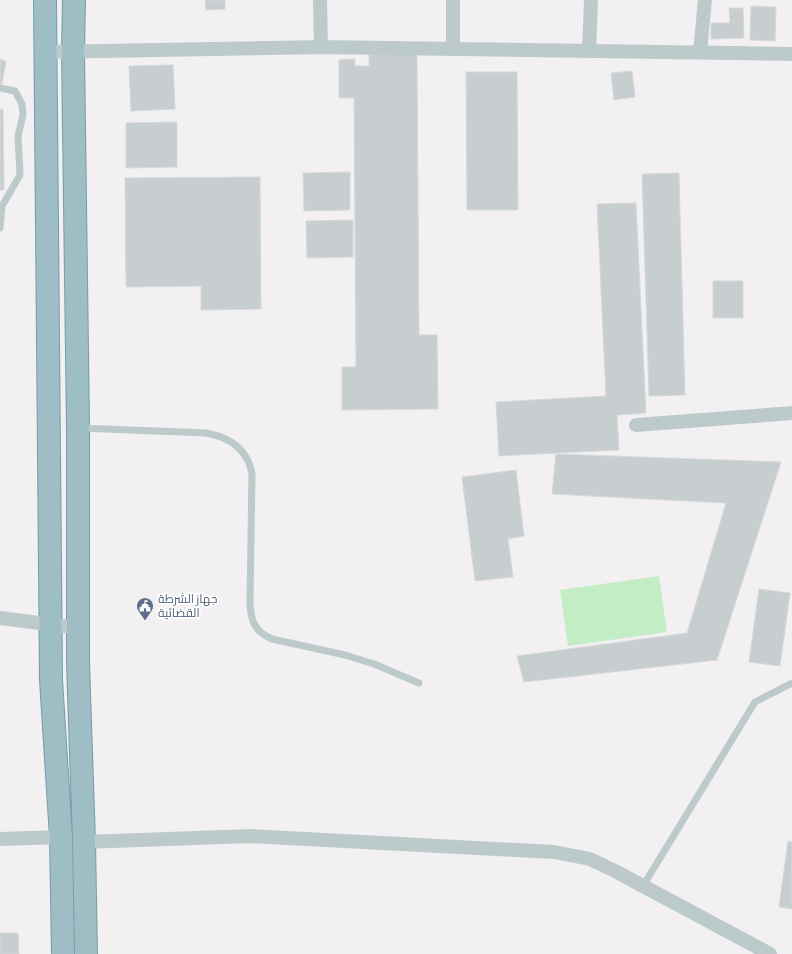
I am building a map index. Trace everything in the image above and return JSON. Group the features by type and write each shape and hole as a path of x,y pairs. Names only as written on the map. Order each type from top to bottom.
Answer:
{"highway":[{"path":"45,0 51,680 61,837 63,954"},
{"path":"74,0 73,52 78,428 78,664 86,954"}],"street":[{"path":"320,0 321,47"},
{"path":"453,0 453,49"},
{"path":"589,51 590,0"},
{"path":"700,52 705,0"},
{"path":"46,52 321,47 792,54"},
{"path":"636,425 792,413"},
{"path":"0,618 78,628"},
{"path":"84,842 251,836 554,852 590,859 770,954"},
{"path":"0,839 61,837"}],"lane":[{"path":"0,88 15,91 22,104 23,115 18,136 20,175 2,206 0,228"},
{"path":"78,428 206,433 217,435 237,446 244,453 250,464 252,473 250,603 252,622 258,630 272,639 352,657 374,664 419,683"},
{"path":"643,886 755,702 792,684"}],"green space":[{"path":"659,576 667,632 568,646 560,590"}],"building":[{"path":"205,0 225,0 225,9 206,10"},
{"path":"751,6 776,7 775,41 750,40"},
{"path":"729,8 743,8 744,38 711,39 711,23 730,23"},
{"path":"417,53 419,335 437,335 438,409 342,410 342,367 356,367 354,98 339,98 339,60 355,59 355,66 369,66 369,54"},
{"path":"0,59 6,61 2,84 0,83"},
{"path":"173,65 175,109 131,111 129,66"},
{"path":"632,71 635,97 614,100 611,73"},
{"path":"466,72 517,72 518,210 467,210"},
{"path":"0,109 3,109 4,190 0,190"},
{"path":"177,122 177,167 126,168 126,123"},
{"path":"350,172 350,210 304,211 303,173"},
{"path":"679,173 685,395 649,396 642,174"},
{"path":"260,177 261,309 201,310 201,286 126,287 125,178"},
{"path":"636,203 646,413 617,415 619,450 499,456 496,402 606,396 597,204"},
{"path":"353,220 353,257 307,258 306,221"},
{"path":"713,281 743,281 743,318 713,318"},
{"path":"556,454 781,462 717,660 524,682 517,656 687,633 726,503 552,494"},
{"path":"516,470 524,536 508,539 513,577 475,581 462,477"},
{"path":"759,589 790,593 780,666 749,662"},
{"path":"788,841 792,842 792,909 779,907"},
{"path":"0,933 18,933 19,954 0,954"}],"place":[{"name":"جهاز الشرطة القضائية","path":"145,621"}]}
